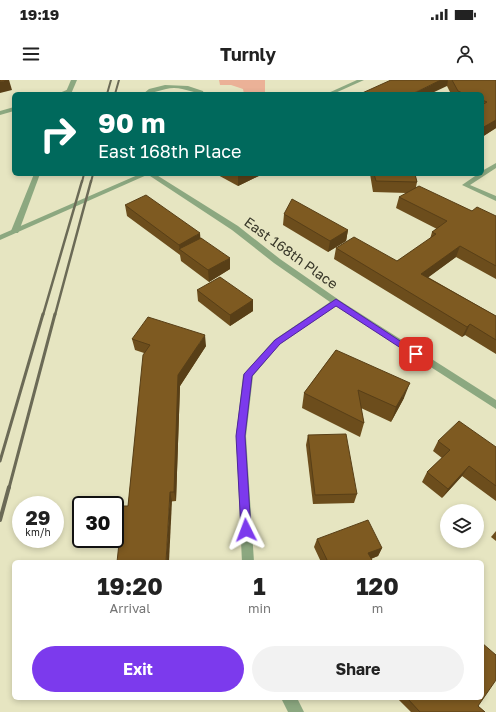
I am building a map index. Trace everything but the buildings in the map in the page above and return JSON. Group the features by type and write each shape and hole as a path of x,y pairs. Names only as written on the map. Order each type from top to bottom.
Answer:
{"street":[{"path":"69,92 74,80"},
{"path":"334,92 361,80"},
{"path":"150,92 157,88 175,86 191,87 201,92"},
{"path":"0,113 12,110"},
{"path":"484,173 496,165"},
{"path":"15,231 36,176"},
{"path":"0,238 141,176"},
{"name":"East 168th Place","path":"153,176 236,228 277,261 336,302 496,405"},
{"path":"479,176 465,185 496,199"},
{"path":"248,560 241,436 248,374 278,342 336,302"},
{"path":"289,700 297,712"}],"shaded area":[{"path":"219,80 265,80 265,92 244,92 243,89 231,85 220,85"}],"railway":[{"path":"108,92 111,80"},
{"path":"116,92 119,80"},
{"path":"82,182 84,176"},
{"path":"91,182 92,176"},
{"path":"43,315 82,181"},
{"path":"55,315 91,181"},
{"path":"0,461 43,314"},
{"path":"9,488 55,314"},
{"path":"0,520 9,487"}],"route":[{"path":"246,530 241,436 248,374 278,342 336,302 416,354"}]}
